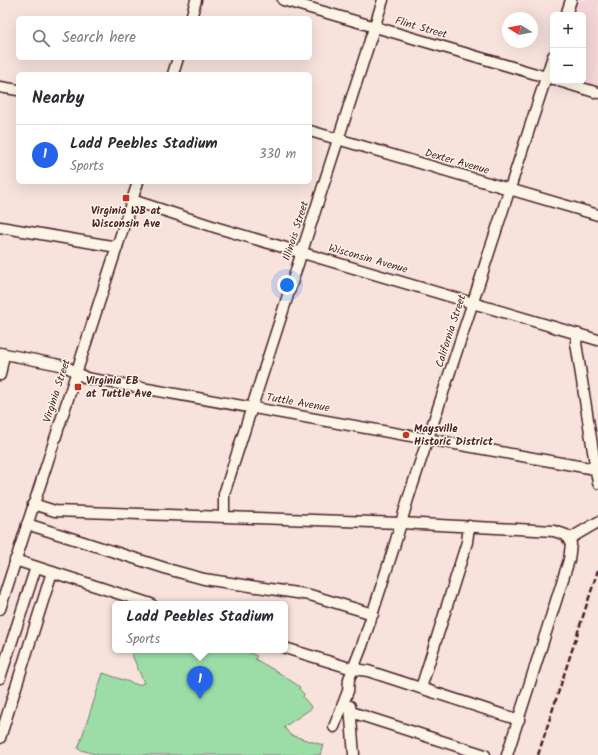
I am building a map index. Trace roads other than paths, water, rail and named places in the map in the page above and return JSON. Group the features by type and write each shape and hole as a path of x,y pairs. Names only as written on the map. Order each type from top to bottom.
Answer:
{"street":[{"path":"192,16 196,0"},
{"name":"Flint Street","path":"283,0 550,78"},
{"name":"Illinois Street","path":"224,516 224,494 383,0"},
{"path":"567,12 571,0"},
{"path":"174,72 177,60"},
{"name":"California Street","path":"348,691 349,679 373,614 428,438 510,189 550,78"},
{"path":"569,84 598,93"},
{"path":"0,87 16,90"},
{"name":"Dexter Avenue","path":"312,132 598,215"},
{"name":"Virginia Street","path":"0,609 137,184"},
{"name":"Wisconsin Avenue","path":"132,200 218,228 598,340"},
{"path":"0,227 117,247"},
{"path":"578,334 576,343 598,483"},
{"path":"0,375 2,354"},
{"name":"Tuttle Avenue","path":"2,354 66,367 86,378 595,469"},
{"path":"33,504 56,511 469,526 554,531 566,535 571,544 569,560 507,755"},
{"path":"569,539 598,522"},
{"path":"27,524 204,579 310,595 373,614"},
{"path":"421,688 467,542 469,526"},
{"path":"15,560 142,601"},
{"path":"0,678 36,567"},
{"path":"0,738 52,572"},
{"path":"288,649 353,669 368,671 519,720"},
{"path":"348,691 354,755"},
{"path":"334,727 348,691"},
{"path":"351,712 485,755"}],"railway":[{"path":"538,755 598,570"}],"place":[{"name":"Virginia WB at Wisconsin Ave","path":"126,198"},
{"name":"Virginia EB at Tuttle Ave","path":"78,387"},
{"name":"Maysville Historic District","path":"406,435"},
{"name":"Ladd Peebles Stadium","path":"200,699"}]}
